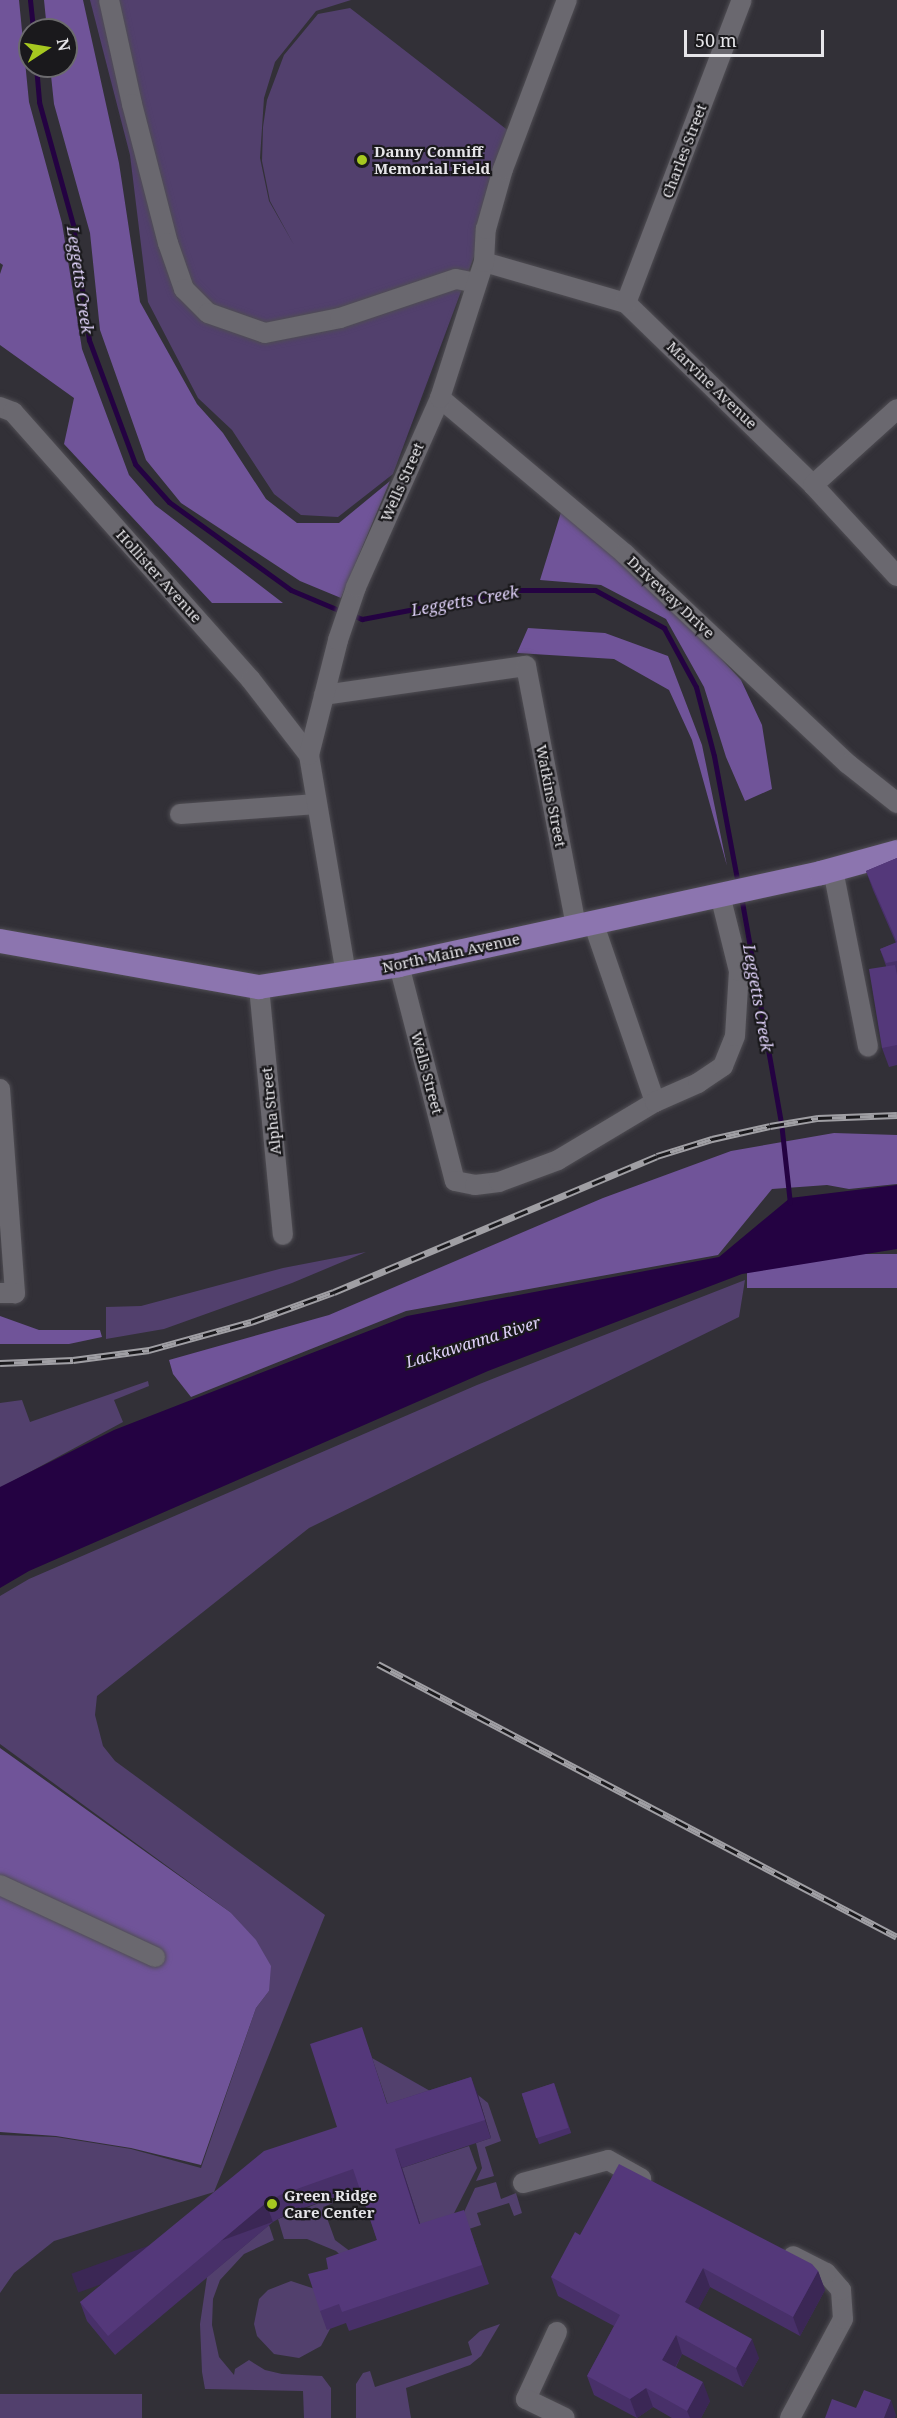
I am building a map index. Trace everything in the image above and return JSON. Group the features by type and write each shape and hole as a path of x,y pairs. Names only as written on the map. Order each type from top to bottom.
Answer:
{"main road":[{"name":"North Main Avenue","path":"0,941 259,987 399,965 774,884 897,852"}],"street":[{"path":"109,0 132,104 168,243 184,289 208,313 265,333 340,318 456,279 477,283"},
{"name":"Wells Street","path":"346,974 309,754 338,640 356,587 440,398 484,262 486,229 503,169 567,0"},
{"name":"Charles Street","path":"626,303 742,0"},
{"name":"Marvine Avenue","path":"484,262 626,303 813,485 897,576"},
{"name":"Driveway Drive","path":"440,398 625,554 848,765 897,803"},
{"name":"Hollister Avenue","path":"0,406 13,412 243,671 309,754"},
{"path":"813,485 897,409"},
{"name":"Watkins Street","path":"324,696 526,666 585,923 655,1102"},
{"path":"180,814 317,804"},
{"path":"833,870 868,1047"},
{"path":"655,1102 698,1083 723,1066 735,1036 739,971 723,894"},
{"name":"Wells Street","path":"399,965 455,1181 475,1185 499,1182 558,1160 655,1102"},
{"name":"Alpha Street","path":"259,987 283,1235"},
{"path":"0,1089 8,1293"},
{"path":"0,1886 155,1957"},
{"path":"523,2183 608,2160 660,2187"},
{"path":"774,2246 826,2273 841,2290 843,2319 790,2418"},
{"path":"557,2332 526,2398 565,2418"}],"shaded area":[{"path":"0,0 19,0 21,18 18,18 18,78 27,78 29,102 62,223 82,349 129,475 155,505 283,603 212,603 64,444 74,398 0,345 0,274 3,265 0,263"},
{"path":"44,0 83,0 119,163 140,302 197,404 223,433 266,499 297,523 339,523 390,481 341,598 300,581 181,503 146,460 100,330 90,233 54,104 51,78 78,78 78,18 46,18"},
{"path":"90,0 351,0 316,11 275,62 264,98 260,158 269,201 294,245 270,201 262,161 263,127 267,100 284,55 318,14 350,8 510,132 475,254 393,474 338,517 301,515 274,494 232,430 198,398 148,302 130,155"},
{"path":"562,509 670,604 741,680 762,725 772,789 745,801 726,757 704,687 666,619 601,585 540,580"},
{"path":"528,628 605,633 668,656 702,745 727,866 692,740 669,690 614,659 517,653"},
{"path":"834,1133 897,1135 897,1184 849,1189 827,1185 772,1189 718,1255 406,1311 191,1397 173,1374 169,1360 329,1315 603,1198 731,1151"},
{"path":"366,1252 292,1283 164,1329 106,1339 106,1307 141,1306 283,1268"},
{"path":"747,1254 897,1254 897,1288 747,1288"},
{"path":"745,1280 739,1317 309,1528 97,1696 95,1715 103,1746 115,1761 325,1915 214,2192 54,2241 14,2273 0,2293 0,2135 56,2137 131,2149 201,2168 256,2008 269,1991 230,1912 0,1744 0,1596 29,1579 477,1385"},
{"path":"0,1316 39,1330 100,1330 102,1337 69,1344 0,1344"},
{"path":"148,1381 149,1386 114,1400 123,1422 0,1488 0,1403 22,1400 30,1422"},
{"path":"0,1748 230,1912 256,1940 271,1966 269,1991 256,2008 201,2165 131,2148 56,2136 0,2132"},
{"path":"372,2058 453,2104 394,2123"},
{"path":"478,2095 488,2103 501,2141 485,2147 494,2176 476,2181 482,2168 476,2143 491,2138"},
{"path":"469,2146 477,2168 447,2227 424,2236 402,2168"},
{"path":"496,2182 501,2199 516,2193 522,2213 514,2216 509,2203 477,2213 481,2225 454,2234 475,2188"},
{"path":"342,2194 344,2199 323,2207 335,2240 351,2252 348,2262 336,2251 307,2239 284,2239 278,2219"},
{"path":"269,2225 274,2240 244,2254 220,2280 213,2299 212,2325 219,2357 234,2375 235,2369 249,2360 265,2370 282,2374 322,2376 331,2388 331,2418 304,2418 303,2391 205,2389 200,2324 207,2277"},
{"path":"291,2281 315,2289 327,2329 330,2329 321,2346 299,2358 274,2354 257,2336 254,2324 259,2299 268,2290"},
{"path":"500,2324 481,2356 470,2365 406,2388 411,2418 356,2418 356,2384 363,2373 370,2371 375,2387 472,2355 468,2342 480,2331"},
{"path":"0,2394 142,2394 142,2418 0,2418"}],"water":[{"name":"Lackawanna River","path":"897,1185 897,1249 742,1274 488,1371 29,1571 0,1588 0,1487 114,1430 407,1316 719,1257 790,1198"}],"building":[{"path":"897,858 897,942 866,871"},
{"path":"897,942 897,961 886,963 880,949"},
{"path":"895,965 897,1045 882,1048 869,969"},
{"name":"Green Ridge Care Center","path":"362,2027 387,2104 471,2077 485,2120 395,2149 419,2224 464,2210 482,2265 342,2312 339,2304 320,2311 308,2274 328,2269 326,2258 377,2240 353,2169 280,2195 266,2203 108,2336 80,2302 264,2151 337,2127 310,2044"},
{"path":"554,2083 569,2128 536,2138 522,2094"},
{"path":"619,2164 812,2264 818,2271 793,2317 703,2268 685,2302 752,2339 736,2368 676,2335 662,2360 703,2382 687,2411 646,2388 630,2399 587,2376 620,2315 551,2277 575,2232 580,2235"},
{"path":"864,2390 891,2400 884,2418 825,2418 832,2399 856,2408"}],"waterway":[{"name":"Leggetts Creek","path":"30,0 32,18"},
{"name":"Leggetts Creek","path":"37,78 39,102 73,225 89,340 135,464 169,502 291,590 343,612"},
{"name":"Leggetts Creek","path":"352,615 362,619 514,590 595,590 664,628 696,687 714,756 738,884"},
{"name":"Leggetts Creek","path":"741,896 781,1122 790,1203"}],"railway":[{"path":"0,1363 73,1360 149,1350 251,1322 334,1292 657,1156 712,1139 770,1126 818,1118 897,1115"},
{"path":"378,1664 897,1937"}],"place":[{"name":"Danny Conniff Memorial Field","path":"362,160"},
{"name":"Green Ridge Care Center","path":"272,2204"}]}
